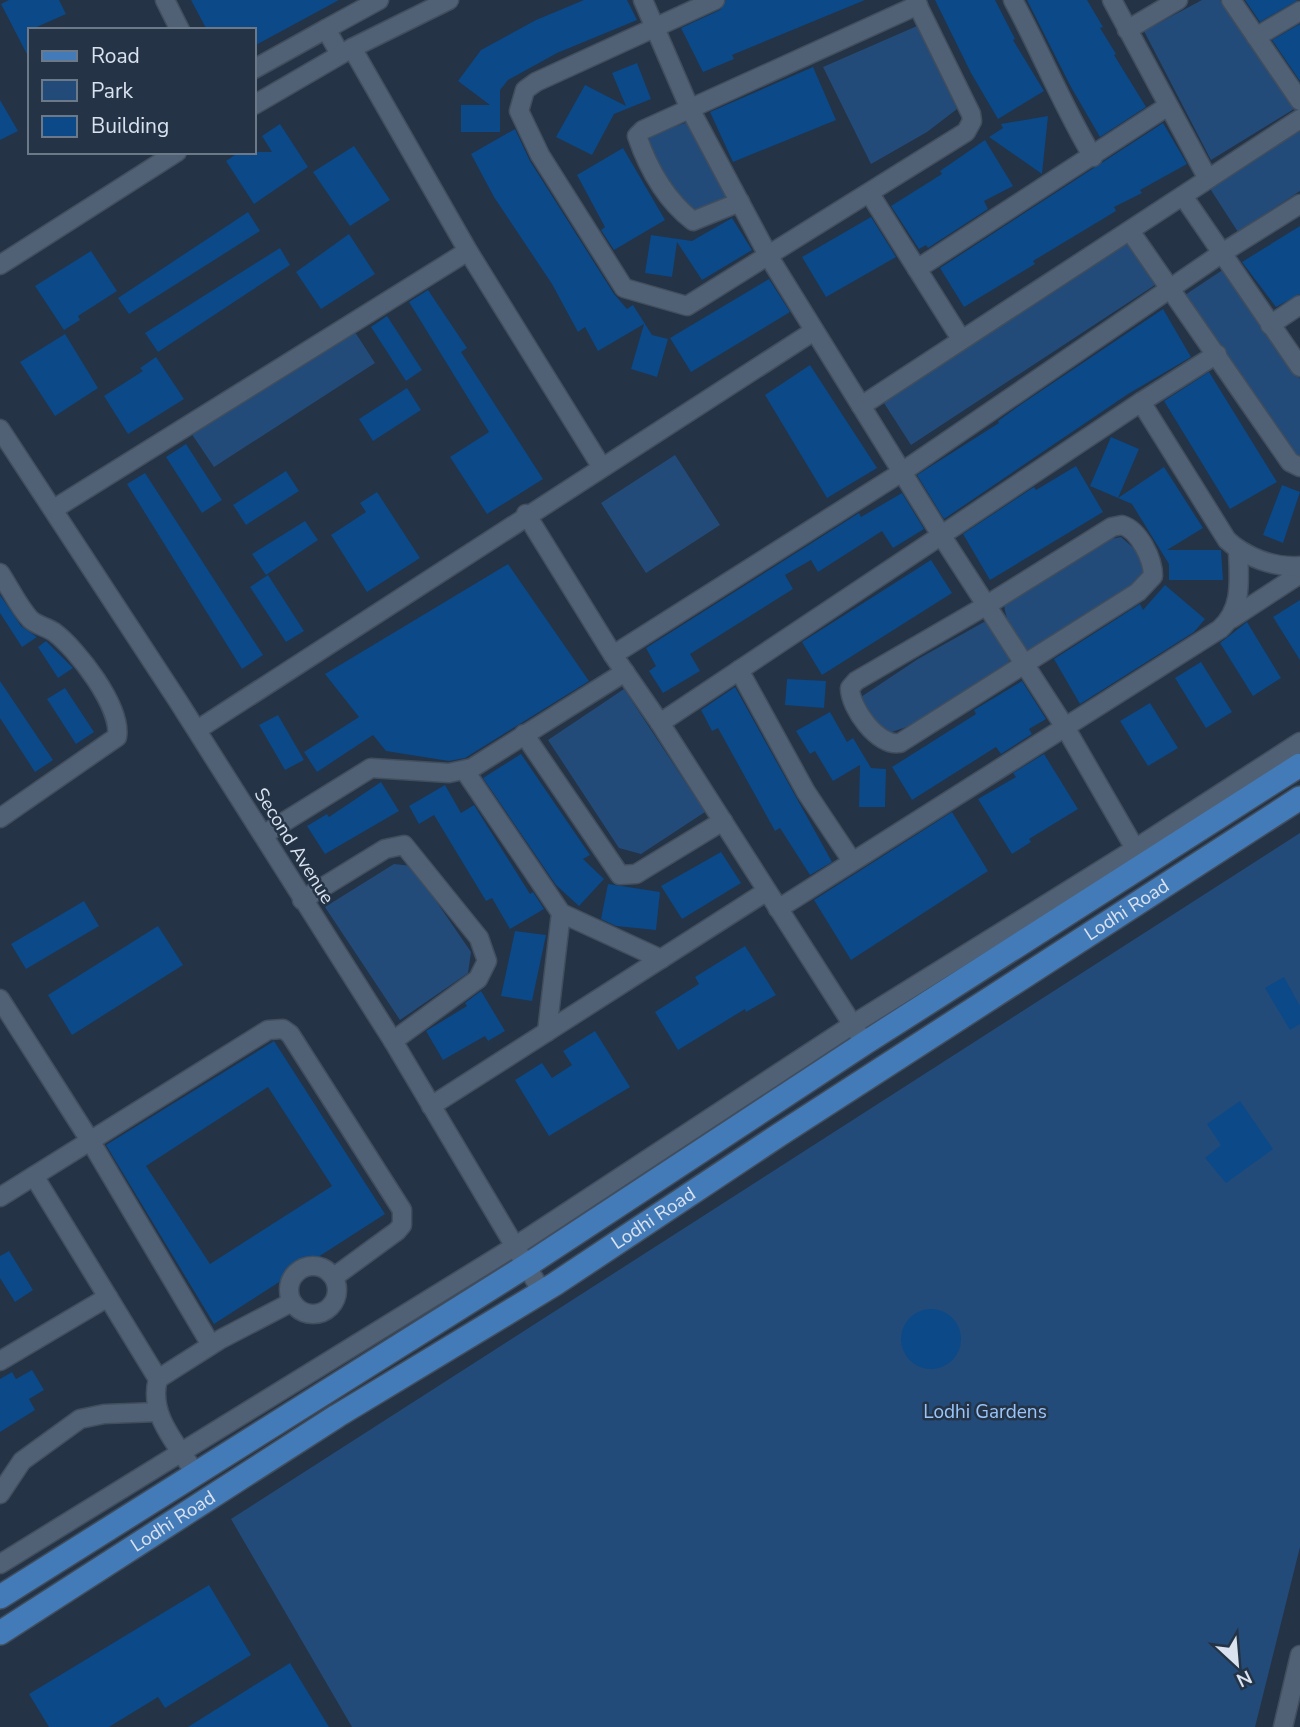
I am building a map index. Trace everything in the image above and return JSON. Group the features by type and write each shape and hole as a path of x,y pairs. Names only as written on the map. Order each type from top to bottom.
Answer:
{"main road":[{"name":"Lodhi Road","path":"0,1597 195,1473 859,1034 1140,857 1300,765"},
{"name":"Lodhi Road","path":"0,1633 337,1416 542,1292 1300,798"}],"street":[{"path":"165,0 179,28"},
{"path":"256,68 379,0"},
{"path":"256,104 346,51 449,0"},
{"path":"643,0 690,109 769,257 941,535 1065,727 1140,857 1300,742"},
{"path":"715,0 582,59 525,90 519,111 540,155 628,292 690,306 966,132 972,121 916,3 643,130 637,136 645,159 677,209 693,221 740,202"},
{"path":"1013,0 1045,60 1073,124 1093,157"},
{"path":"1112,0 1208,179"},
{"path":"1126,30 1178,0"},
{"path":"1231,0 1300,101"},
{"path":"1256,37 1300,11"},
{"path":"326,29 346,51 601,466"},
{"path":"917,269 1168,106"},
{"path":"861,406 1300,119"},
{"path":"0,265 174,154"},
{"path":"870,194 961,339"},
{"path":"1183,196 1300,367"},
{"path":"613,655 902,472 1222,253 1300,204"},
{"path":"1130,231 1290,462 1300,467"},
{"path":"54,509 468,251"},
{"path":"1270,325 1300,305"},
{"path":"197,730 526,514 814,331"},
{"path":"660,723 1217,354"},
{"path":"1141,402 1217,526 1238,551 1268,562 1300,566"},
{"name":"Second Avenue","path":"0,429 197,730 393,1041 542,1292"},
{"path":"526,514 613,655 660,723 859,1034"},
{"path":"1122,526 1135,533 1153,566 1153,576 1149,584 1024,664 900,743 891,744 881,740 853,703 850,688 856,681 987,605 1112,527 1122,526"},
{"path":"1231,619 1239,593 1238,551"},
{"path":"0,573 31,621 54,633 92,674 110,705 118,730 117,737 0,818"},
{"path":"778,909 1220,629 1300,574"},
{"path":"739,670 806,792 852,861"},
{"path":"263,835 371,768 449,773 465,771 625,672"},
{"path":"524,734 620,875 636,874 723,821"},
{"path":"465,771 561,913 661,959"},
{"path":"302,900 385,849 404,845 479,938 487,961 478,979 393,1041"},
{"path":"431,1106 767,891"},
{"path":"547,1032 561,913"},
{"path":"0,999 91,1142 211,1345"},
{"path":"0,1197 268,1030 283,1029 290,1034 402,1210 402,1225 397,1231 334,1277"},
{"path":"34,1176 158,1379"},
{"path":"0,1564 181,1451 520,1256"},
{"path":"304,1267 321,1267 334,1277 337,1292 332,1306 326,1311 319,1314 304,1313 292,1302 289,1286 292,1278 304,1267"},
{"path":"0,1361 108,1297"},
{"path":"195,1473 158,1412 155,1389 158,1379 211,1345 292,1302"},
{"path":"0,1494 10,1484 22,1461 80,1419 104,1414 158,1412"},
{"path":"1283,1727 1300,1655"}],"green space":[{"path":"1202,0 1220,0 1294,109 1211,160 1144,31"},
{"path":"917,26 957,109 927,132 871,164 823,67"},
{"path":"688,122 729,198 695,211 673,190 647,145 651,135"},
{"path":"1300,127 1300,191 1238,232 1209,187"},
{"path":"1125,240 1155,285 911,445 882,400"},
{"path":"1224,269 1300,379 1300,462 1185,295"},
{"path":"353,329 375,363 214,467 191,433"},
{"path":"675,455 720,525 646,573 601,503"},
{"path":"1121,537 1138,552 1145,578 1028,653 1012,631 1004,604 1106,540"},
{"path":"984,622 991,623 1010,660 1002,671 921,722 883,735 858,699 918,659"},
{"path":"624,689 705,812 641,854 619,848 548,740"},
{"name":"Lodhi Gardens","path":"1300,833 1300,1547 1255,1727 352,1727 231,1519"},
{"path":"394,864 412,866 471,952 468,973 400,1020 325,907"}],"building":[{"path":"9,0 59,0 66,14 34,28 28,28 28,56 1,4"},
{"path":"191,0 339,0 256,45 256,28 206,28"},
{"path":"584,0 627,0 637,20 557,53 508,80 500,90 500,132 461,132 461,105 490,105 458,81 481,50 536,20"},
{"path":"726,0 865,0 732,55 734,59 703,72 681,28 720,10"},
{"path":"935,0 995,0 1015,39 1013,40 1044,91 998,119 971,73"},
{"path":"1027,0 1087,0 1103,27 1100,28 1116,54 1114,55 1146,107 1100,137"},
{"path":"1245,0 1298,0 1260,22"},
{"path":"1300,24 1300,81 1272,40"},
{"path":"637,63 651,99 614,114 592,155 556,137 585,85 626,106 612,73"},
{"path":"813,67 836,120 733,162 710,112"},
{"path":"0,100 18,131 0,140"},
{"path":"1048,116 1042,174 989,137 1003,128 1001,124"},
{"path":"1163,123 1187,164 1140,190 1142,193 1114,207 1116,211 964,307 940,268"},
{"path":"280,124 308,167 254,204 226,161 236,154 272,152 262,136"},
{"path":"515,129 530,161 614,294 627,309 633,305 652,335 668,339 657,377 631,369 644,324 598,351 585,327 578,332 552,284 494,197 471,154"},
{"path":"985,140 1013,186 984,201 988,209 928,248 926,245 919,249 891,206 942,174 940,171"},
{"path":"354,146 390,200 350,226 313,172"},
{"path":"623,148 665,220 614,250 601,230 605,227 577,175"},
{"path":"248,212 260,231 129,314 118,298"},
{"path":"871,217 896,257 826,297 802,257"},
{"path":"732,218 752,250 702,280 677,242 672,277 645,273 651,235 692,241"},
{"path":"1300,226 1300,294 1276,307 1242,262"},
{"path":"349,234 375,274 321,309 296,272"},
{"path":"280,248 290,265 158,352 145,333"},
{"path":"91,251 117,291 78,316 80,320 64,330 35,286"},
{"path":"769,279 790,312 691,372 670,338"},
{"path":"428,290 467,348 461,352 543,479 487,514 450,457 489,432 409,302"},
{"path":"1163,309 1191,357 1128,394 944,519 917,475 999,423 998,421 1023,403"},
{"path":"387,316 422,370 406,381 371,327"},
{"path":"65,334 98,388 55,416 20,362"},
{"path":"156,357 184,399 128,434 104,396 143,371 140,368"},
{"path":"810,365 877,468 827,498 765,395"},
{"path":"1209,372 1277,482 1230,509 1164,401"},
{"path":"407,388 421,410 373,441 359,419"},
{"path":"1111,437 1139,449 1118,498 1090,486"},
{"path":"186,444 222,500 202,513 166,457"},
{"path":"1076,466 1103,512 990,580 963,534 1034,487 1036,490"},
{"path":"1164,467 1203,528 1167,550 1221,550 1223,580 1169,580 1169,564 1132,504 1118,498"},
{"path":"286,471 299,491 246,525 233,505"},
{"path":"145,473 263,655 242,669 127,484"},
{"path":"1282,485 1300,492 1283,543 1263,535"},
{"path":"377,492 420,558 367,592 331,535 366,512 360,503"},
{"path":"902,493 924,529 893,548 882,531 818,572 811,560 785,575 793,589 690,654 700,671 663,693 649,671 656,666 646,648 859,513 861,517"},
{"path":"305,521 318,540 266,575 252,554"},
{"path":"931,560 952,593 822,675 802,642"},
{"path":"508,564 589,681 465,758 449,761 386,751 373,735 317,772 304,752 359,717 325,674"},
{"path":"268,575 304,631 286,642 250,587"},
{"path":"1165,585 1205,619 1194,632 1080,704 1054,659 1140,604 1143,610"},
{"path":"0,595 21,626 37,637 22,647 0,613"},
{"path":"1300,600 1300,660 1273,617"},
{"path":"1247,622 1281,678 1253,696 1220,643"},
{"path":"46,641 73,668 58,678 38,647"},
{"path":"1201,662 1232,712 1206,728 1175,678"},
{"path":"787,679 826,681 824,708 785,705"},
{"path":"0,681 53,760 35,772 0,718"},
{"path":"1022,681 1046,719 1029,729 1032,734 1001,754 996,747 912,800 892,767 976,714 974,710"},
{"path":"735,687 832,862 810,875 780,828 775,831 718,728 712,731 701,710"},
{"path":"65,688 94,732 76,744 47,699"},
{"path":"1150,703 1178,748 1148,766 1120,721"},
{"path":"830,712 847,742 853,738 871,768 886,769 885,807 859,807 860,765 833,781 815,751 810,754 796,731"},
{"path":"278,715 304,760 285,770 259,725"},
{"path":"521,754 590,855 583,859 604,879 579,906 556,885 483,778"},
{"path":"1044,754 1078,809 1029,839 1031,842 1012,854 978,799 1016,777 1013,773"},
{"path":"381,782 399,811 325,854 307,826 327,814 329,817"},
{"path":"445,785 461,813 474,805 530,894 533,892 544,909 510,929 492,898 486,901 434,815 419,824 409,806"},
{"path":"952,812 988,871 851,960 814,900"},
{"path":"721,852 741,883 682,919 661,886"},
{"path":"608,884 660,892 656,930 616,926 601,919"},
{"path":"84,901 99,926 26,969 11,944"},
{"path":"158,926 183,965 72,1035 48,995"},
{"path":"515,931 546,935 532,1001 501,996"},
{"path":"745,946 776,995 746,1012 745,1009 678,1050 655,1012 699,984 695,977"},
{"path":"1284,977 1300,1006 1300,1024 1290,1030 1265,988"},
{"path":"481,991 505,1031 488,1041 485,1036 443,1060 426,1031 467,1006 465,1003"},
{"path":"595,1031 630,1087 549,1136 515,1080 542,1063 552,1078 572,1065 563,1051"},
{"path":"274,1041 385,1214 214,1324 106,1145","holes":["268,1087 332,1186 210,1264 146,1166"]},
{"path":"1240,1101 1273,1149 1226,1183 1205,1158 1221,1145 1207,1124"},
{"path":"9,1251 33,1290 15,1302 0,1278 0,1256"},
{"path":"931,1309 952,1318 961,1339 952,1360 931,1369 910,1360 901,1339 910,1318"},
{"path":"32,1370 44,1390 29,1399 35,1410 0,1432 0,1379 12,1372 16,1379"},
{"path":"209,1585 251,1655 165,1708 158,1697 109,1727 49,1727 29,1694"},
{"path":"290,1663 329,1727 188,1727"}]}
